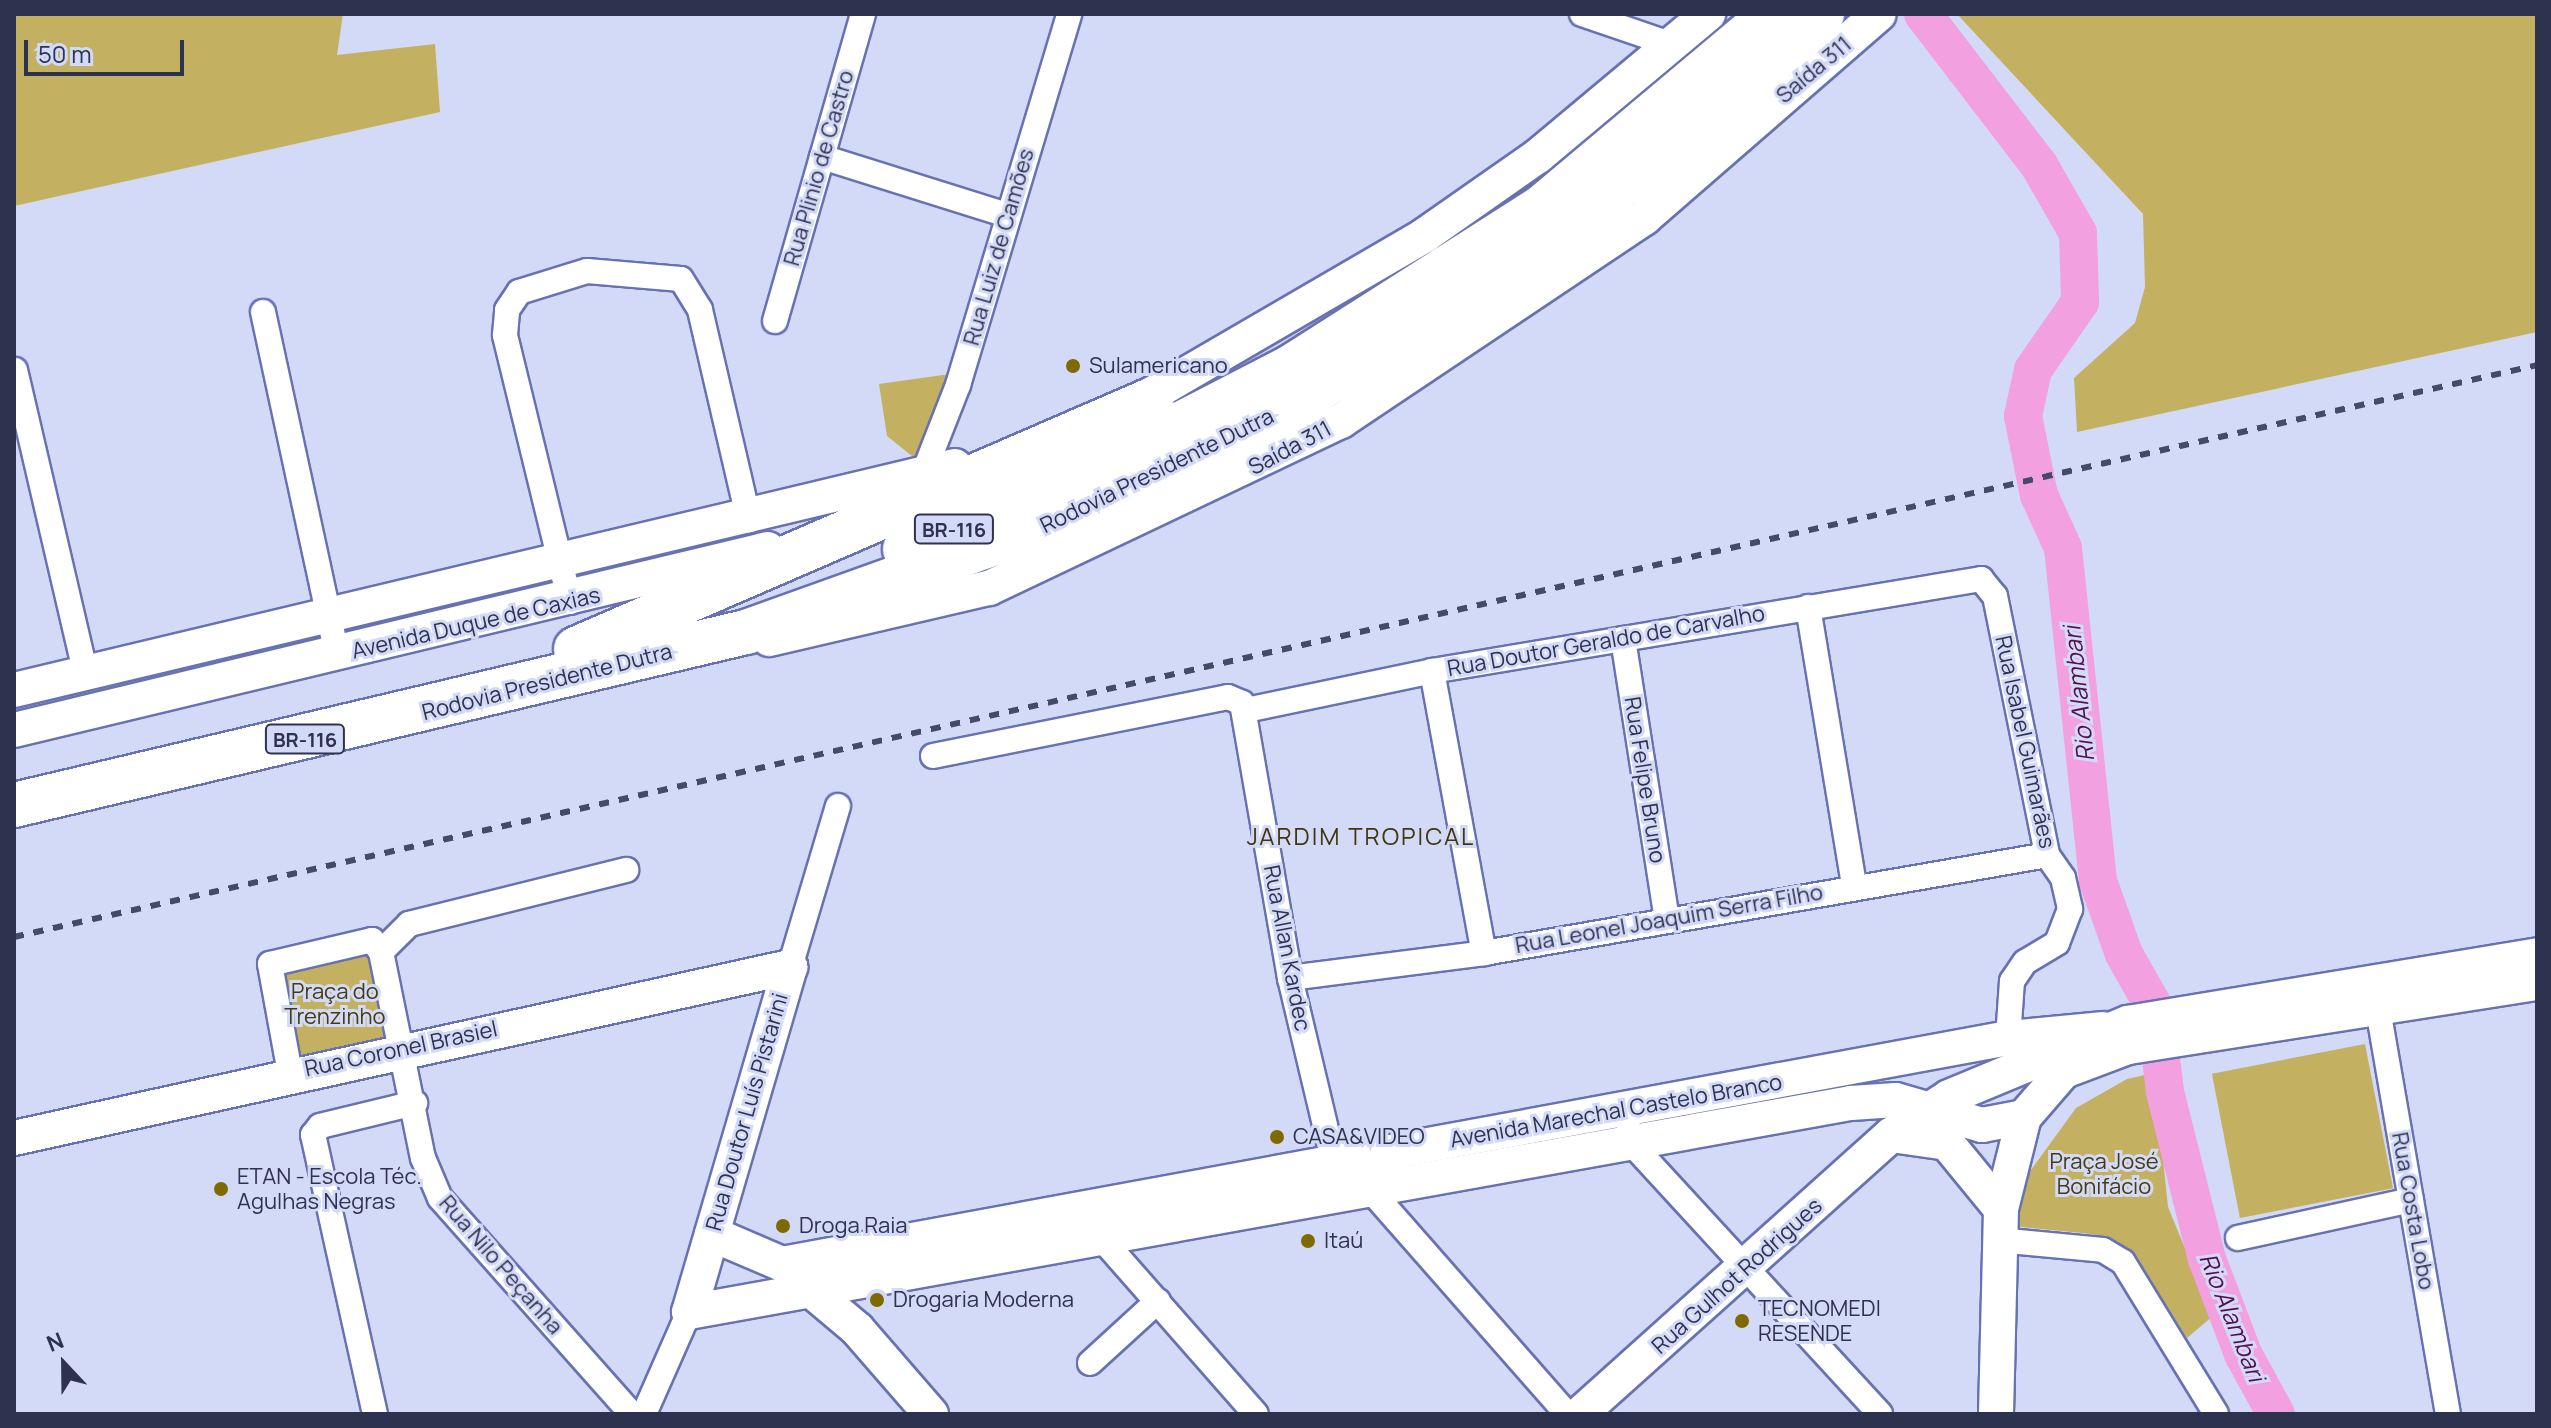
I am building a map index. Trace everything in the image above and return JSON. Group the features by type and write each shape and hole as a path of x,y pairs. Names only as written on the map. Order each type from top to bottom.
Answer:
{"highway":[{"name":"Rodovia Presidente Dutra","path":"14,777 586,661 897,553 1078,477 1291,367 1542,207 1772,14"},
{"name":"Rodovia Presidente Dutra","path":"14,805 897,583 1084,511 1220,444 1514,267 1663,155 1822,14"},
{"path":"586,661 1151,400"}],"street":[{"name":"Rua Plinio de Castro","path":"775,321 863,14"},
{"name":"Rua Luiz de Camões","path":"922,477 958,385 1069,14"},
{"path":"1582,14 1673,45"},
{"name":"Avenida Duque de Caxias","path":"14,690 561,565 922,477 1151,400 1425,235 1673,45 1708,14"},
{"name":"Saída 311","path":"586,661 890,616 977,592 1223,483 1341,421 1508,315 1644,218 1872,21"},
{"path":"822,157 1007,215"},
{"path":"570,602 505,335 507,310 519,292 587,271 681,279 700,310 749,520"},
{"path":"263,312 337,655"},
{"path":"15,370 86,674"},
{"name":"Avenida Duque de Caxias","path":"14,730 570,602 846,523 898,499 922,477"},
{"name":"Rua Doutor Geraldo de Carvalho","path":"933,756 1967,578"},
{"name":"Rua Isabel Guimarães","path":"1967,578 1981,579 1995,596 2047,855 2063,878 2068,927 2012,981 2008,1038"},
{"path":"1808,607 1854,886"},
{"name":"Rua Felipe Bruno","path":"1623,639 1667,920"},
{"path":"1432,671 1484,953"},
{"name":"Rua Allan Kardec","path":"1237,703 1290,978 1333,1159"},
{"name":"Rua Doutor Luís Pistarini","path":"644,1414 689,1312 838,806"},
{"name":"Rua Leonel Joaquim Serra Filho","path":"1290,978 1484,953 1854,886 2047,855"},
{"path":"290,1073 270,964 366,938 381,952 409,924 626,870"},
{"name":"Rua Nilo Peçanha","path":"381,952 415,1103 423,1158 440,1198 632,1414"},
{"path":"2220,1019 2537,955"},
{"name":"Rua Coronel Brasiel","path":"14,1138 403,1048 790,967"},
{"path":"2220,1019 2378,1009 2537,983"},
{"name":"Rua Costa Lobo","path":"2378,1009 2448,1414"},
{"name":"Avenida Marechal Castelo Branco","path":"782,1264 1333,1159 1625,1110 2008,1038 2120,1033 2220,1019"},
{"name":"Avenida Marechal Castelo Branco","path":"689,1312 1373,1193 1870,1101 1927,1107 1982,1125 2024,1117 2064,1071 2120,1033"},
{"name":"Rua Gulhot Rodrigues","path":"1580,1414 1748,1270 1891,1135 1927,1107 2120,1033"},
{"path":"375,1414 313,1135 320,1126 415,1103"},
{"path":"1625,1110 1631,1143 1880,1414"},
{"path":"1996,1414 2000,1225 2024,1117"},
{"path":"1891,1135 1947,1143 2000,1225 2115,1255 2216,1414"},
{"path":"1333,1159 1373,1193 1567,1414"},
{"path":"2238,1238 2411,1200"},
{"path":"712,1234 782,1264 857,1329 931,1414"},
{"path":"1102,1239 1256,1414"},
{"path":"1090,1363 1158,1301"}],"green space":[{"path":"14,14 343,14 337,55 435,44 440,112 14,206"},
{"path":"1957,14 2537,14 2537,332 2077,432 2074,378 2135,323 2145,287 2143,214"},
{"path":"950,374 922,464 887,436 879,384"},
{"name":"Praça do Trenzinho","path":"372,944 395,1044 299,1067 276,966"},
{"path":"2365,1044 2393,1188 2240,1218 2212,1074"},
{"name":"Praça José Bonifácio","path":"2154,1073 2168,1207 2213,1316 2187,1338 2139,1261 2092,1234 2013,1226 2023,1181 2076,1108 2127,1079"}],"waterway":[{"name":"Rio Alambari","path":"1923,14 2039,165 2078,233 2080,302 2033,370 2023,416 2039,495 2063,548 2098,881 2124,954 2155,1009 2165,1092 2207,1259 2243,1354 2276,1414"}],"railway":[{"path":"14,937 2537,365"}],"place":[{"name":"Sulamericano","path":"1073,366"},
{"name":"CASA&VIDEO","path":"1277,1137"},
{"name":"ETAN - Escola Téc. Agulhas Negras","path":"221,1189"},
{"name":"Droga Raia","path":"783,1226"},
{"name":"Itaú","path":"1308,1241"},
{"name":"Drogaria Moderna","path":"877,1300"},
{"name":"TECNOMEDI RESENDE","path":"1742,1321"}],"district":[{"name":"JARDIM TROPICAL","path":"1361,836"}]}
